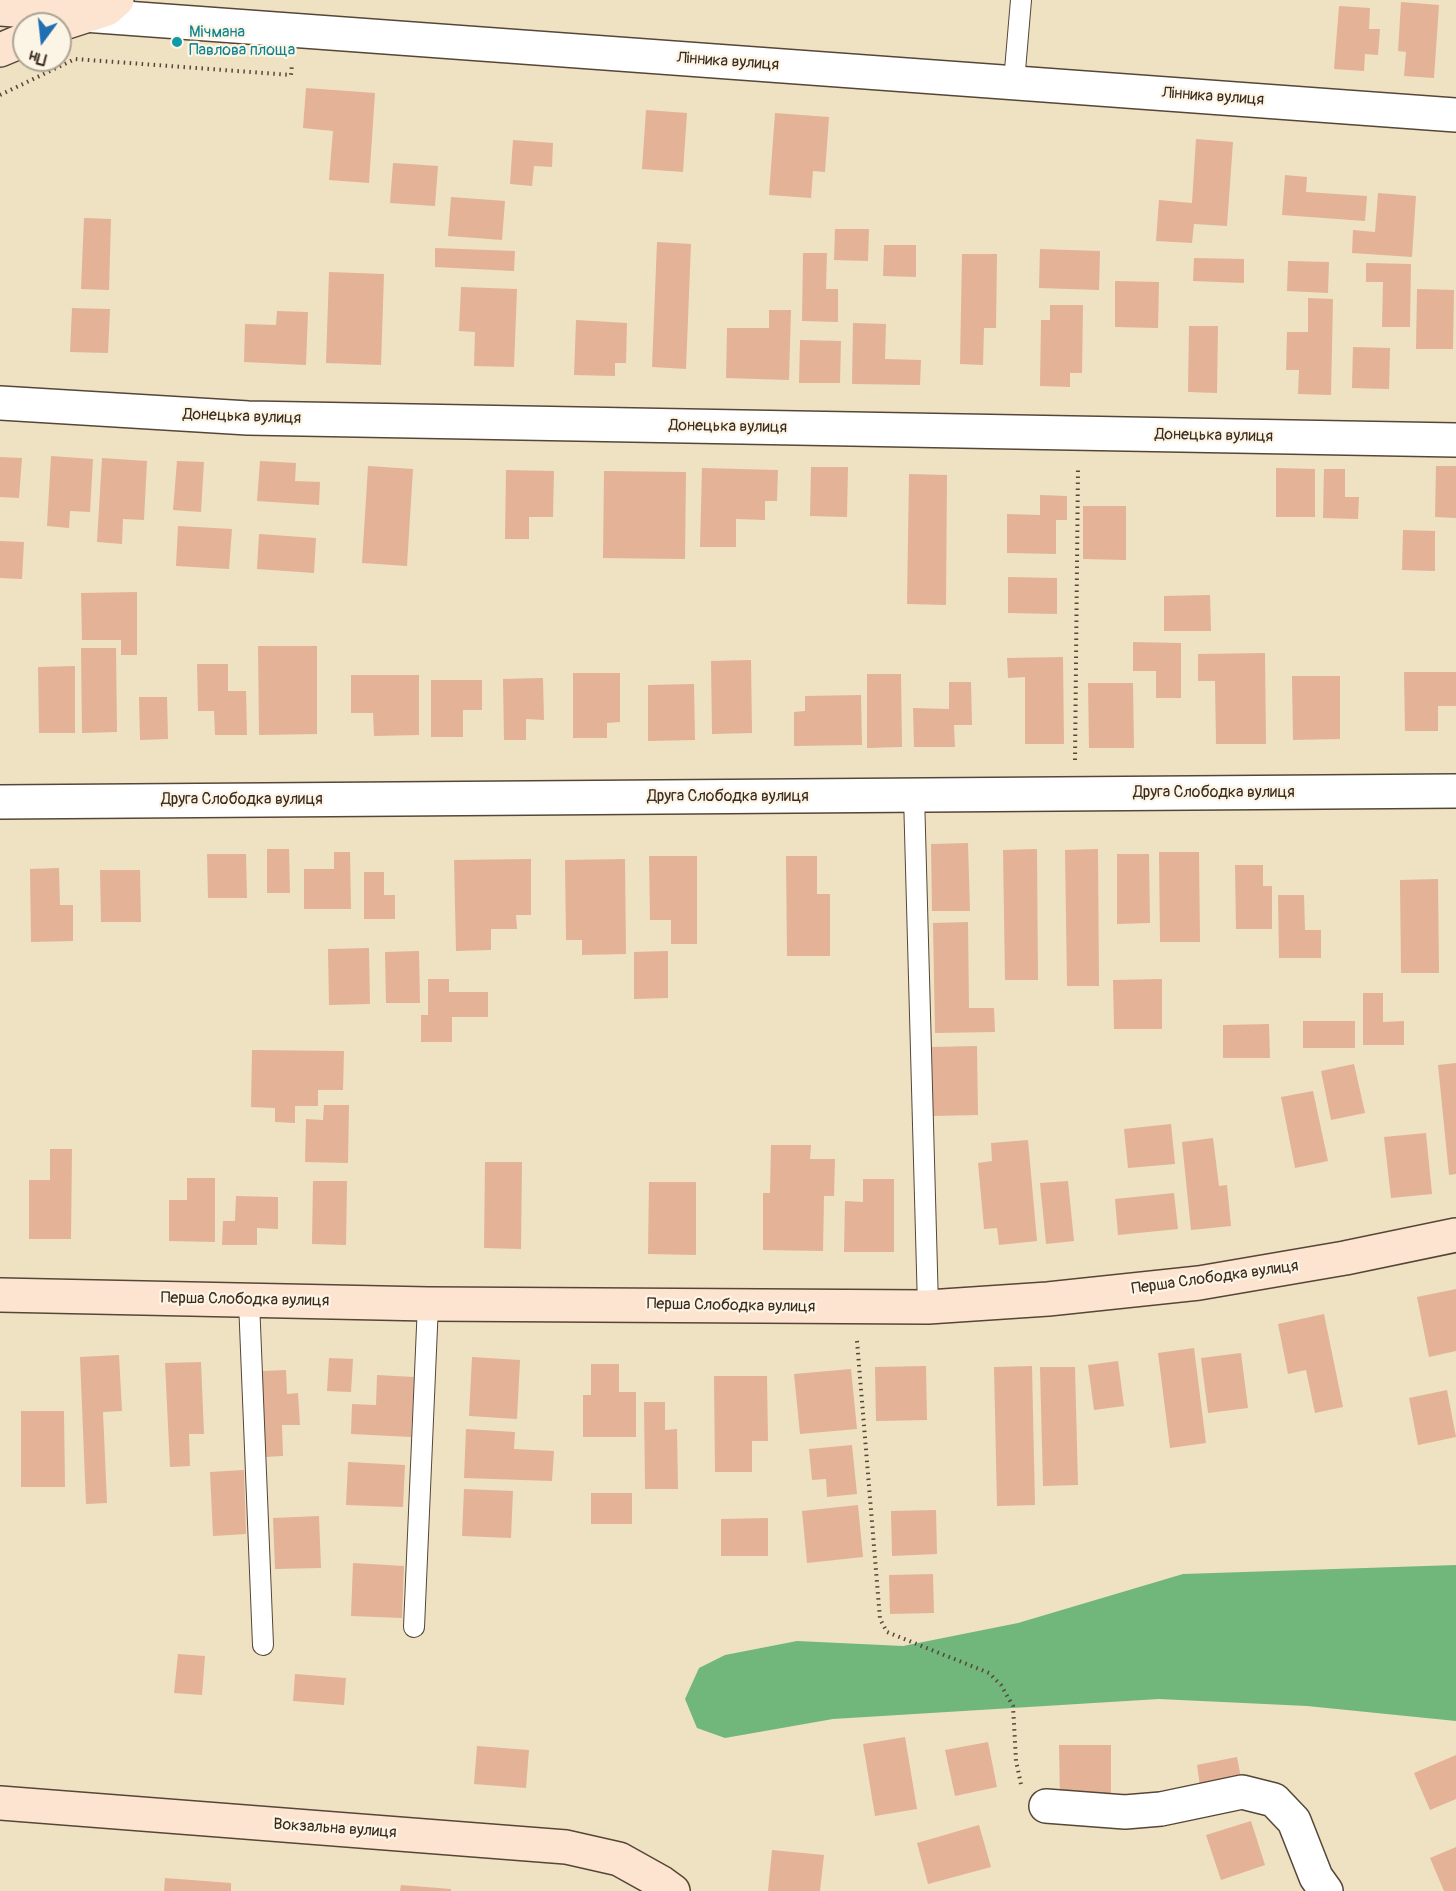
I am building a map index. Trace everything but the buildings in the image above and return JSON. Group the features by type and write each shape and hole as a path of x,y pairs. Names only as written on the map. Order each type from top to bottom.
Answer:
{"street":[{"name":"Лінника вулиця","path":"127,6 1014,82 1456,115"},
{"path":"72,20 107,9 127,6"},
{"path":"0,9 20,12"},
{"name":"Донецька вулиця","path":"0,403 248,418 1456,441"},
{"name":"Друга Слободка вулиця","path":"0,802 1456,790"},
{"name":"Перша Слободка вулиця","path":"0,1295 428,1304 928,1307 1048,1299 1198,1283 1345,1258 1456,1235"},
{"path":"1046,1806 1125,1812 1161,1809 1242,1792 1274,1800 1294,1821 1316,1877 1326,1891"},
{"name":"Вокзальна вулиця","path":"0,1803 566,1847 619,1859 667,1887"}],"lane":[{"path":"1014,82 1021,0"},
{"path":"914,795 928,1307"},
{"path":"249,1301 263,1645"},
{"path":"414,1627 428,1304"}],"path":[{"path":"0,95 75,59 291,75"},
{"path":"1074,794 1079,434"},
{"path":"854,1308 880,1619 887,1632 989,1673 1000,1685 1013,1706 1016,1761 1022,1790 1046,1806"}],"green space":[{"path":"1456,1565 1456,1721 1307,1706 1159,1699 833,1719 725,1738 697,1728 685,1699 699,1668 725,1655 797,1641 903,1646 1018,1623 1183,1574"}],"place":[{"name":"Мічмана Павлова площа","path":"177,42"}]}
